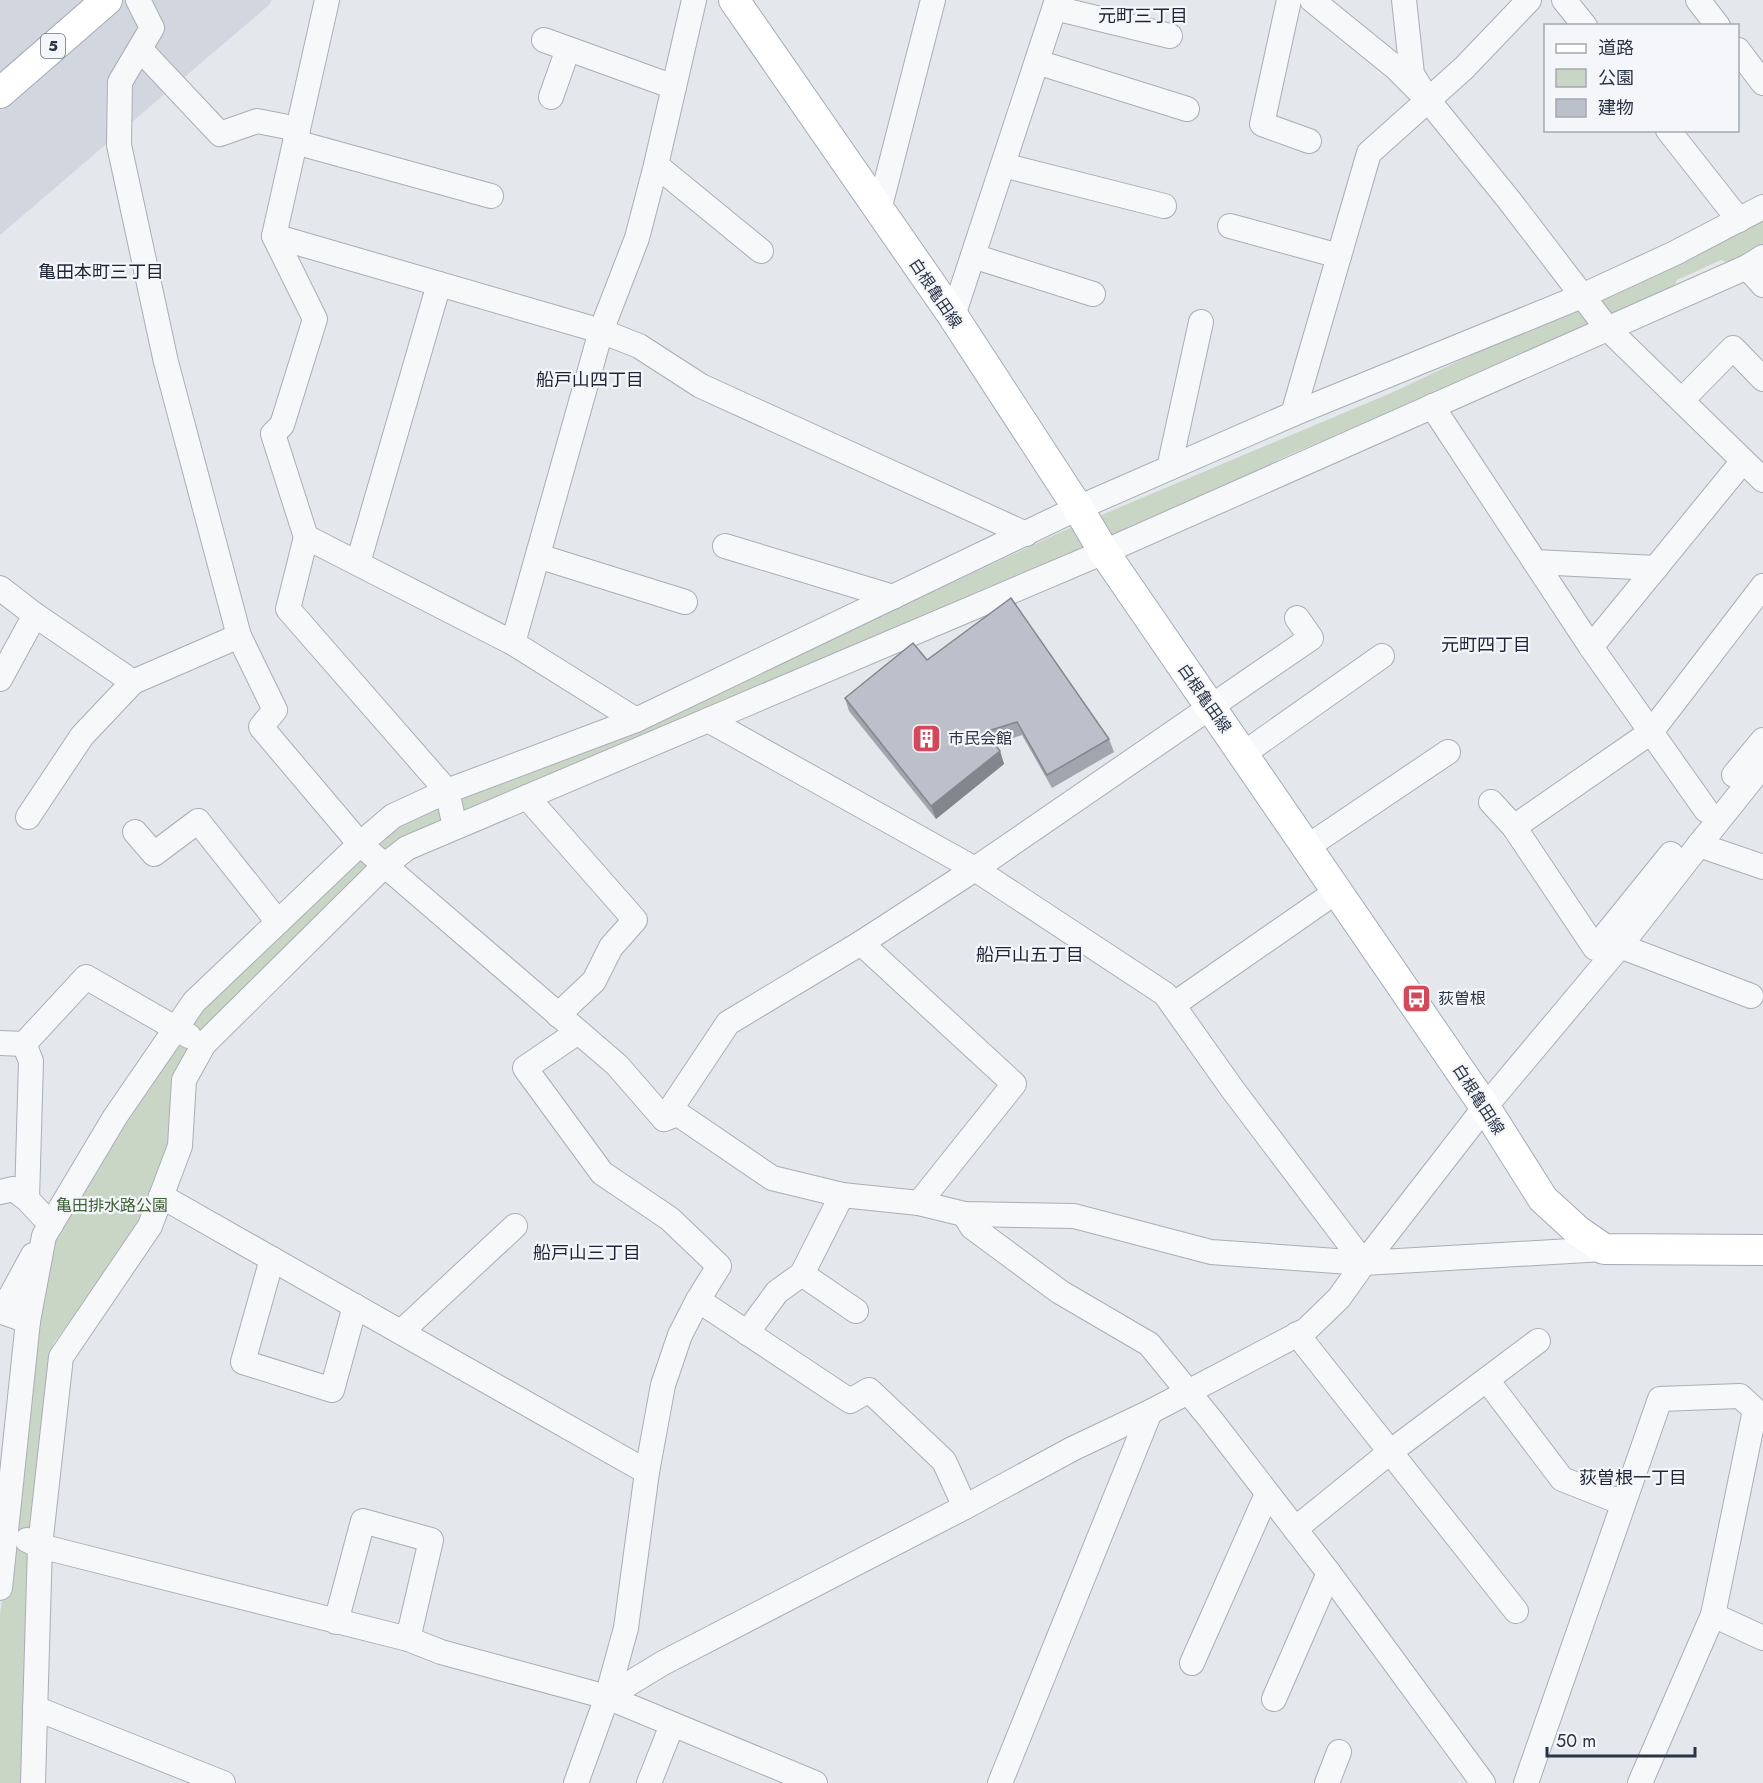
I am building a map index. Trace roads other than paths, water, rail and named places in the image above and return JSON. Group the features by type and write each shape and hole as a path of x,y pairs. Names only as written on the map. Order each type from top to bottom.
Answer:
{"main road":[{"name":"5","path":"0,93 107,0"},
{"name":"白根亀田線","path":"734,0 953,316 1078,508 1104,552 1485,1107 1543,1199 1578,1232 1604,1249"},
{"path":"1604,1249 1763,1250"}],"street":[{"path":"138,0 153,28 120,81 119,145 166,362 239,636 275,710 261,728 360,844 617,1065 664,1119"},
{"path":"327,0 274,236 315,319 282,425 273,434 306,537 288,609 447,791 455,827"},
{"path":"513,643 601,331 637,238 694,0"},
{"path":"879,210 933,0"},
{"path":"1289,0 1262,124 1308,141"},
{"path":"1312,0 1396,68 1428,100 1509,200 1607,328 1763,480"},
{"path":"1404,0 1412,74 1428,100"},
{"path":"1293,414 1369,153 1464,68 1529,0"},
{"path":"1564,0 1583,24"},
{"path":"1698,0 1716,24"},
{"path":"953,316 1056,4 1170,36"},
{"path":"544,40 674,87"},
{"path":"140,49 220,134 257,121 297,136 491,196"},
{"path":"551,97 568,49"},
{"path":"1739,53 1763,83"},
{"path":"1037,62 1187,109"},
{"path":"1670,132 1739,220"},
{"path":"656,165 761,251"},
{"path":"1003,165 1164,206"},
{"path":"28,1321 1,1314 47,1230 115,1117 194,1002 360,844 393,816 447,791 636,720 1078,508 1293,414 1582,296 1675,253 1763,207"},
{"path":"1230,226 1339,256"},
{"path":"274,236 601,331 639,346 701,386 1026,534"},
{"path":"973,256 1093,294"},
{"path":"33,1783 40,1545 61,1357 150,1226 180,1146 184,1080 204,1044 385,865 407,848 1104,552 1755,262 1763,285"},
{"path":"358,563 439,284"},
{"path":"1169,468 1201,322"},
{"path":"1682,400 1733,348 1763,380"},
{"path":"1432,406 1591,647 1706,810"},
{"path":"1591,647 1743,461"},
{"path":"306,537 513,643 636,720"},
{"path":"725,546 892,597"},
{"path":"538,556 685,602"},
{"path":"1535,562 1656,567"},
{"path":"1514,827 1652,732 1763,586"},
{"path":"0,588 35,615 133,682"},
{"path":"0,679 35,615"},
{"path":"664,1119 728,1023 861,943 975,869 1311,638 1297,618"},
{"path":"28,817 82,736 133,682 239,636"},
{"path":"1243,754 1382,656"},
{"path":"708,720 975,869 1165,994 1233,1090 1364,1263"},
{"path":"1491,802 1514,827 1595,948 1763,740"},
{"path":"1307,847 1448,752"},
{"path":"607,1697 663,1663 966,1507 1072,1449 1150,1412 1306,1330 1339,1299 1364,1263 1485,1107 1620,946 1763,765"},
{"path":"527,797 635,920 611,947 594,981 558,1015"},
{"path":"135,832 154,854 198,821 278,922"},
{"path":"1699,844 1763,867"},
{"path":"1173,1005 1337,891"},
{"path":"861,943 1014,1084 919,1203"},
{"path":"1620,946 1751,996"},
{"path":"0,1043 24,1044 86,977 204,1044"},
{"path":"576,1783 607,1697 626,1628 647,1472 663,1385 680,1335 719,1266 670,1219 602,1173 525,1068 578,1032"},
{"path":"24,1044 31,1061 27,1199"},
{"path":"664,1119 678,1114 772,1178 842,1195 919,1203 964,1214 1074,1216 1211,1252 1364,1263 1604,1249"},
{"path":"0,1192 13,1189 27,1199 47,1230 8,1428 0,1588"},
{"path":"747,1333 777,1292 802,1275 842,1195"},
{"path":"161,1196 647,1472"},
{"path":"964,1214 972,1227 1060,1292 1149,1344 1329,1573 1483,1783"},
{"path":"401,1332 515,1226"},
{"path":"272,1259 243,1362 332,1390 355,1306"},
{"path":"802,1275 856,1311"},
{"path":"698,1300 850,1401 869,1390 944,1461 966,1507"},
{"path":"1298,1334 1516,1611"},
{"path":"1295,1529 1390,1452 1538,1341"},
{"path":"1487,1380 1562,1479 1623,1503"},
{"path":"1526,1783 1660,1399 1740,1396 1755,1410 1713,1616 1640,1783"},
{"path":"1000,1783 1150,1412"},
{"path":"1192,1663 1267,1494"},
{"path":"336,1622 363,1521 432,1540 408,1639"},
{"path":"3,1531 40,1545 408,1639 441,1652 607,1697 672,1725 759,1773 815,1783"},
{"path":"1274,1699 1329,1573"},
{"path":"1713,1616 1763,1638"},
{"path":"35,1708 194,1778 223,1783"},
{"path":"649,1783 672,1725"},
{"path":"1327,1783 1339,1752"}],"place":[{"name":"市民会館","path":"927,738"},
{"name":"荻曽根","path":"1417,998"}],"district":[{"name":"元町三丁目","path":"1143,16"},
{"name":"亀田本町三丁目","path":"101,272"},
{"name":"船戸山四丁目","path":"590,380"},
{"name":"元町四丁目","path":"1486,645"},
{"name":"船戸山五丁目","path":"1030,955"},
{"name":"船戸山三丁目","path":"587,1253"},
{"name":"荻曽根一丁目","path":"1633,1478"}],"park label":[{"name":"亀田排水路公園","path":"112,1205"}]}
